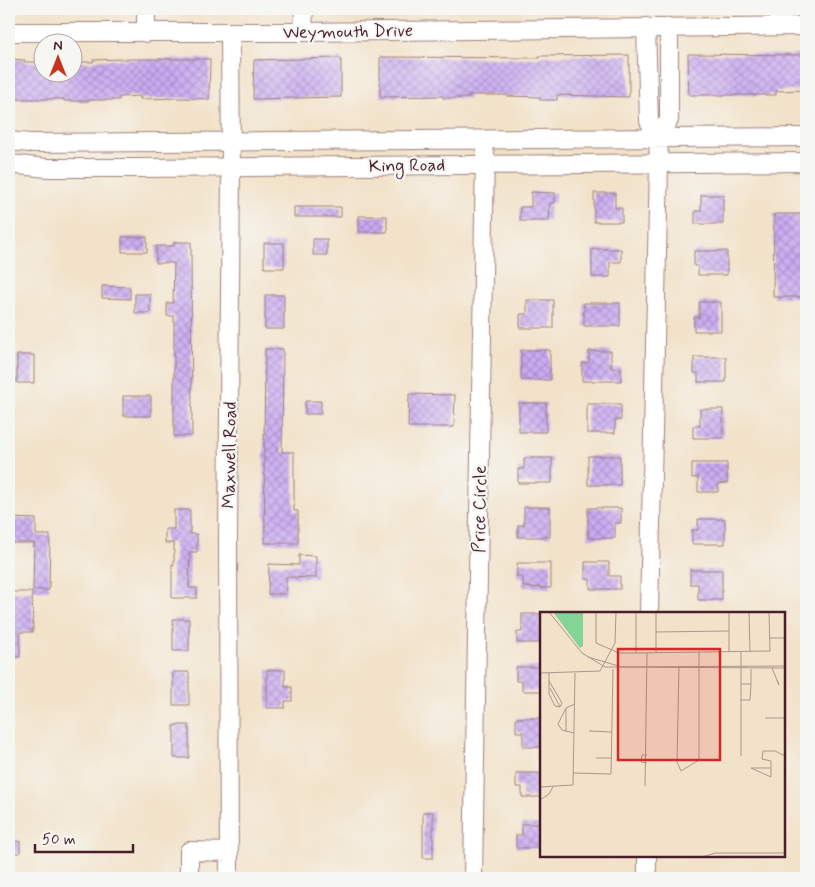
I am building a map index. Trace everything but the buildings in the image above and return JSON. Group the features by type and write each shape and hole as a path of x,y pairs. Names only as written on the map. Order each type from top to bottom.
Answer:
{"street":[{"path":"146,9 146,32"},
{"path":"303,32 304,9"},
{"name":"Weymouth Drive","path":"9,32 303,32 806,26"},
{"path":"646,27 650,121 658,138 659,163 650,612"},
{"path":"658,138 669,120 669,27"},
{"name":"Maxwell Road","path":"229,878 230,32"},
{"path":"757,162 759,137"},
{"name":"King Road","path":"9,141 30,144 230,143 806,137"},
{"name":"Price Circle","path":"473,878 485,140"},
{"name":"King Road","path":"9,164 47,168 231,168 806,162"},
{"path":"189,878 189,851 229,852"},
{"path":"647,857 647,878"}]}
